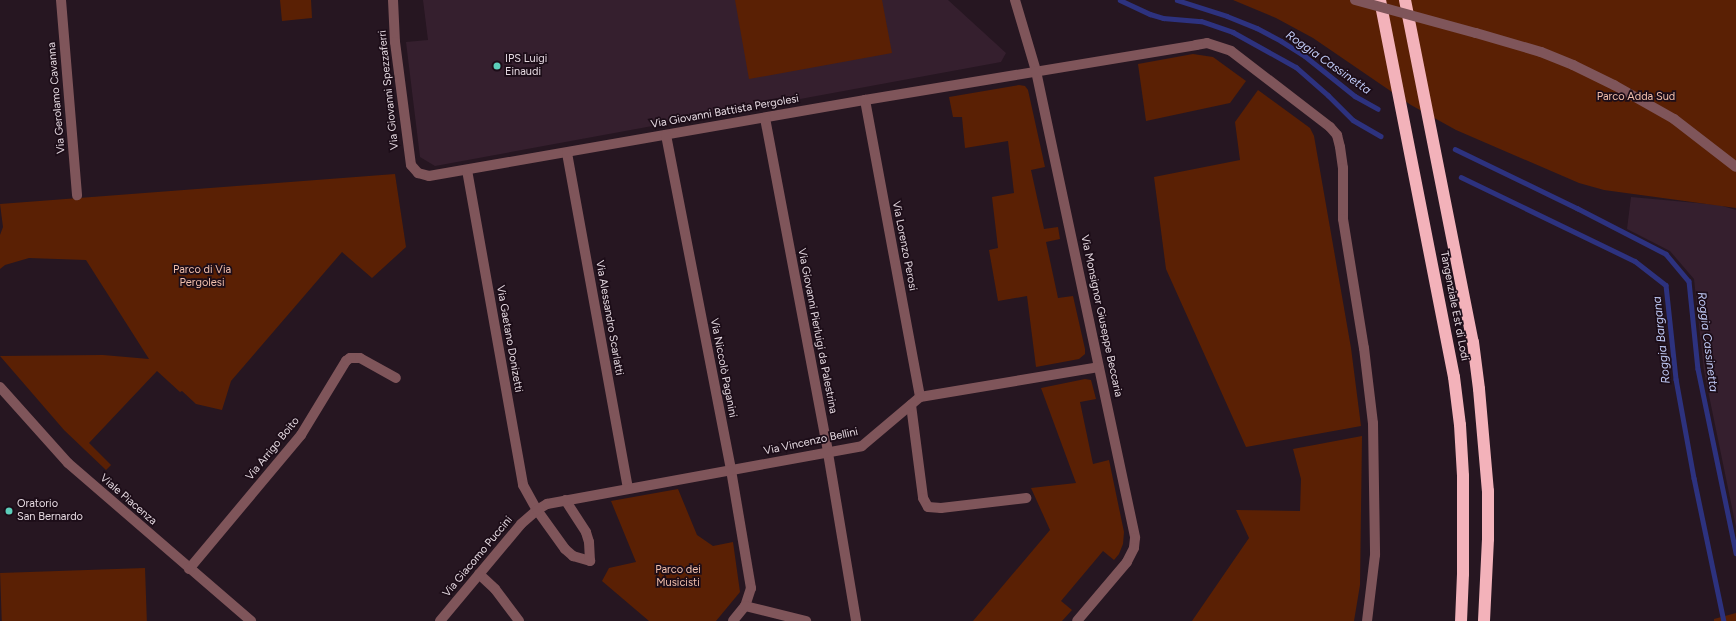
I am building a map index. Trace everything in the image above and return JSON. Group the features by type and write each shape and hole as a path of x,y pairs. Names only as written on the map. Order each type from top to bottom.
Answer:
{"highway":[{"name":"Tangenziale Est di Lodi","path":"1380,0 1454,377 1460,425 1463,476 1463,574 1461,621"},
{"name":"Tangenziale Est di Lodi","path":"1405,0 1473,342 1479,389 1488,490 1488,539 1484,621"}],"street":[{"name":"Via Gerolamo Cavanna","path":"61,0 76,195"},
{"name":"Via Giovanni Spezzaferri","path":"393,0 395,42 409,158 411,165 418,173"},
{"name":"Via Monsignor Giuseppe Beccaria","path":"1015,0 1036,71 1099,367 1134,543 1127,562 1077,621"},
{"path":"1355,0 1541,52 1573,65 1614,85 1674,119 1736,167"},
{"name":"Via Giovanni Battista Pergolesi","path":"418,173 429,176 467,170 1196,44 1219,46 1231,51 1330,127 1337,135 1342,168 1343,219 1364,348 1373,423 1375,555 1367,621"},
{"name":"Via Lorenzo Perosi","path":"865,100 920,397"},
{"name":"Via Giovanni Pierluigi da Palestrina","path":"765,118 828,453 856,621"},
{"name":"Via Niccolò Paganini","path":"666,135 751,588 745,606"},
{"name":"Via Alessandro Scarlatti","path":"567,153 628,488"},
{"name":"Via Gaetano Donizetti","path":"467,170 524,484 537,510 565,549 573,556 590,561 589,542 586,532 566,500"},
{"name":"Via Arrigo Boito","path":"189,569 301,435 346,361 350,358 360,358 396,378"},
{"name":"Via Vincenzo Bellini","path":"537,510 547,504 566,500 862,446 920,397 1099,367"},
{"name":"Viale Piacenza","path":"0,387 68,463 250,621"},
{"path":"910,405 923,498 928,507 941,508 1026,498"},
{"name":"Via Giacomo Puccini","path":"440,621 522,524 537,510"},
{"path":"479,574 495,589 519,621"},
{"path":"733,621 745,606 806,621"}],"shaded area":[{"path":"423,0 948,0 1006,53 1001,62 435,166 420,157 406,42 428,40"},
{"path":"1631,197 1719,205 1736,210 1736,527 1704,371 1694,279 1670,251 1627,229"}],"green space":[{"path":"280,0 311,0 312,18 282,21"},
{"path":"735,0 882,0 892,53 749,79"},
{"name":"Parco Adda Sud","path":"1233,0 1736,0 1736,208 1604,190 1579,183 1456,130 1411,105 1313,38 1276,18"},
{"path":"1193,54 1213,57 1246,81 1230,103 1146,121 1138,64"},
{"path":"1019,85 1025,86 1028,90 1045,167 1031,170 1044,229 1058,227 1060,239 1046,242 1058,298 1073,296 1085,349 1085,354 1079,359 1036,367 1027,296 998,301 989,250 998,248 992,197 1014,193 1008,141 965,148 962,117 953,117 949,97"},
{"path":"1258,90 1310,128 1314,136 1351,348 1361,426 1246,447 1166,269 1154,177 1240,160 1235,122"},
{"name":"Parco di Via Pergolesi","path":"395,174 406,247 372,278 342,252 231,381 222,410 196,404 157,371 89,443 111,465 106,470 64,430 0,356 103,355 149,359 86,260 29,258 5,265 0,269 0,235 3,227 0,204"},
{"path":"1085,379 1091,380 1096,399 1080,402 1093,464 1109,460 1124,532 1123,544 1119,554 1114,560 1103,551 1061,601 1072,610 1062,621 973,621 1050,530 1031,488 1076,483 1041,388"},
{"path":"1362,436 1360,585 1354,621 1192,621 1249,538 1236,510 1300,511 1301,479 1293,449"},
{"name":"Parco dei Musicisti","path":"678,489 697,535 713,546 733,542 740,592 716,621 649,621 602,581 609,568 636,562 611,501"},
{"path":"145,568 147,621 2,621 0,573"},
{"path":"1736,613 1736,621 1714,621 1714,619"}],"waterway":[{"name":"Roggia Bargana","path":"1120,0 1150,14 1163,18 1201,21 1233,32 1296,67 1328,95 1353,120 1381,136"},
{"name":"Roggia Cassinetta","path":"1177,0 1227,16 1257,28 1281,41 1305,56 1355,96 1378,109"},
{"name":"Roggia Cassinetta","path":"1455,149 1577,208 1666,254 1689,281 1698,369 1736,553"},
{"name":"Roggia Bargana","path":"1461,177 1635,261 1666,285 1676,379 1694,478 1724,621"}],"place":[{"name":"IPS Luigi Einaudi","path":"497,66"},
{"name":"Oratorio San Bernardo","path":"9,511"}]}
